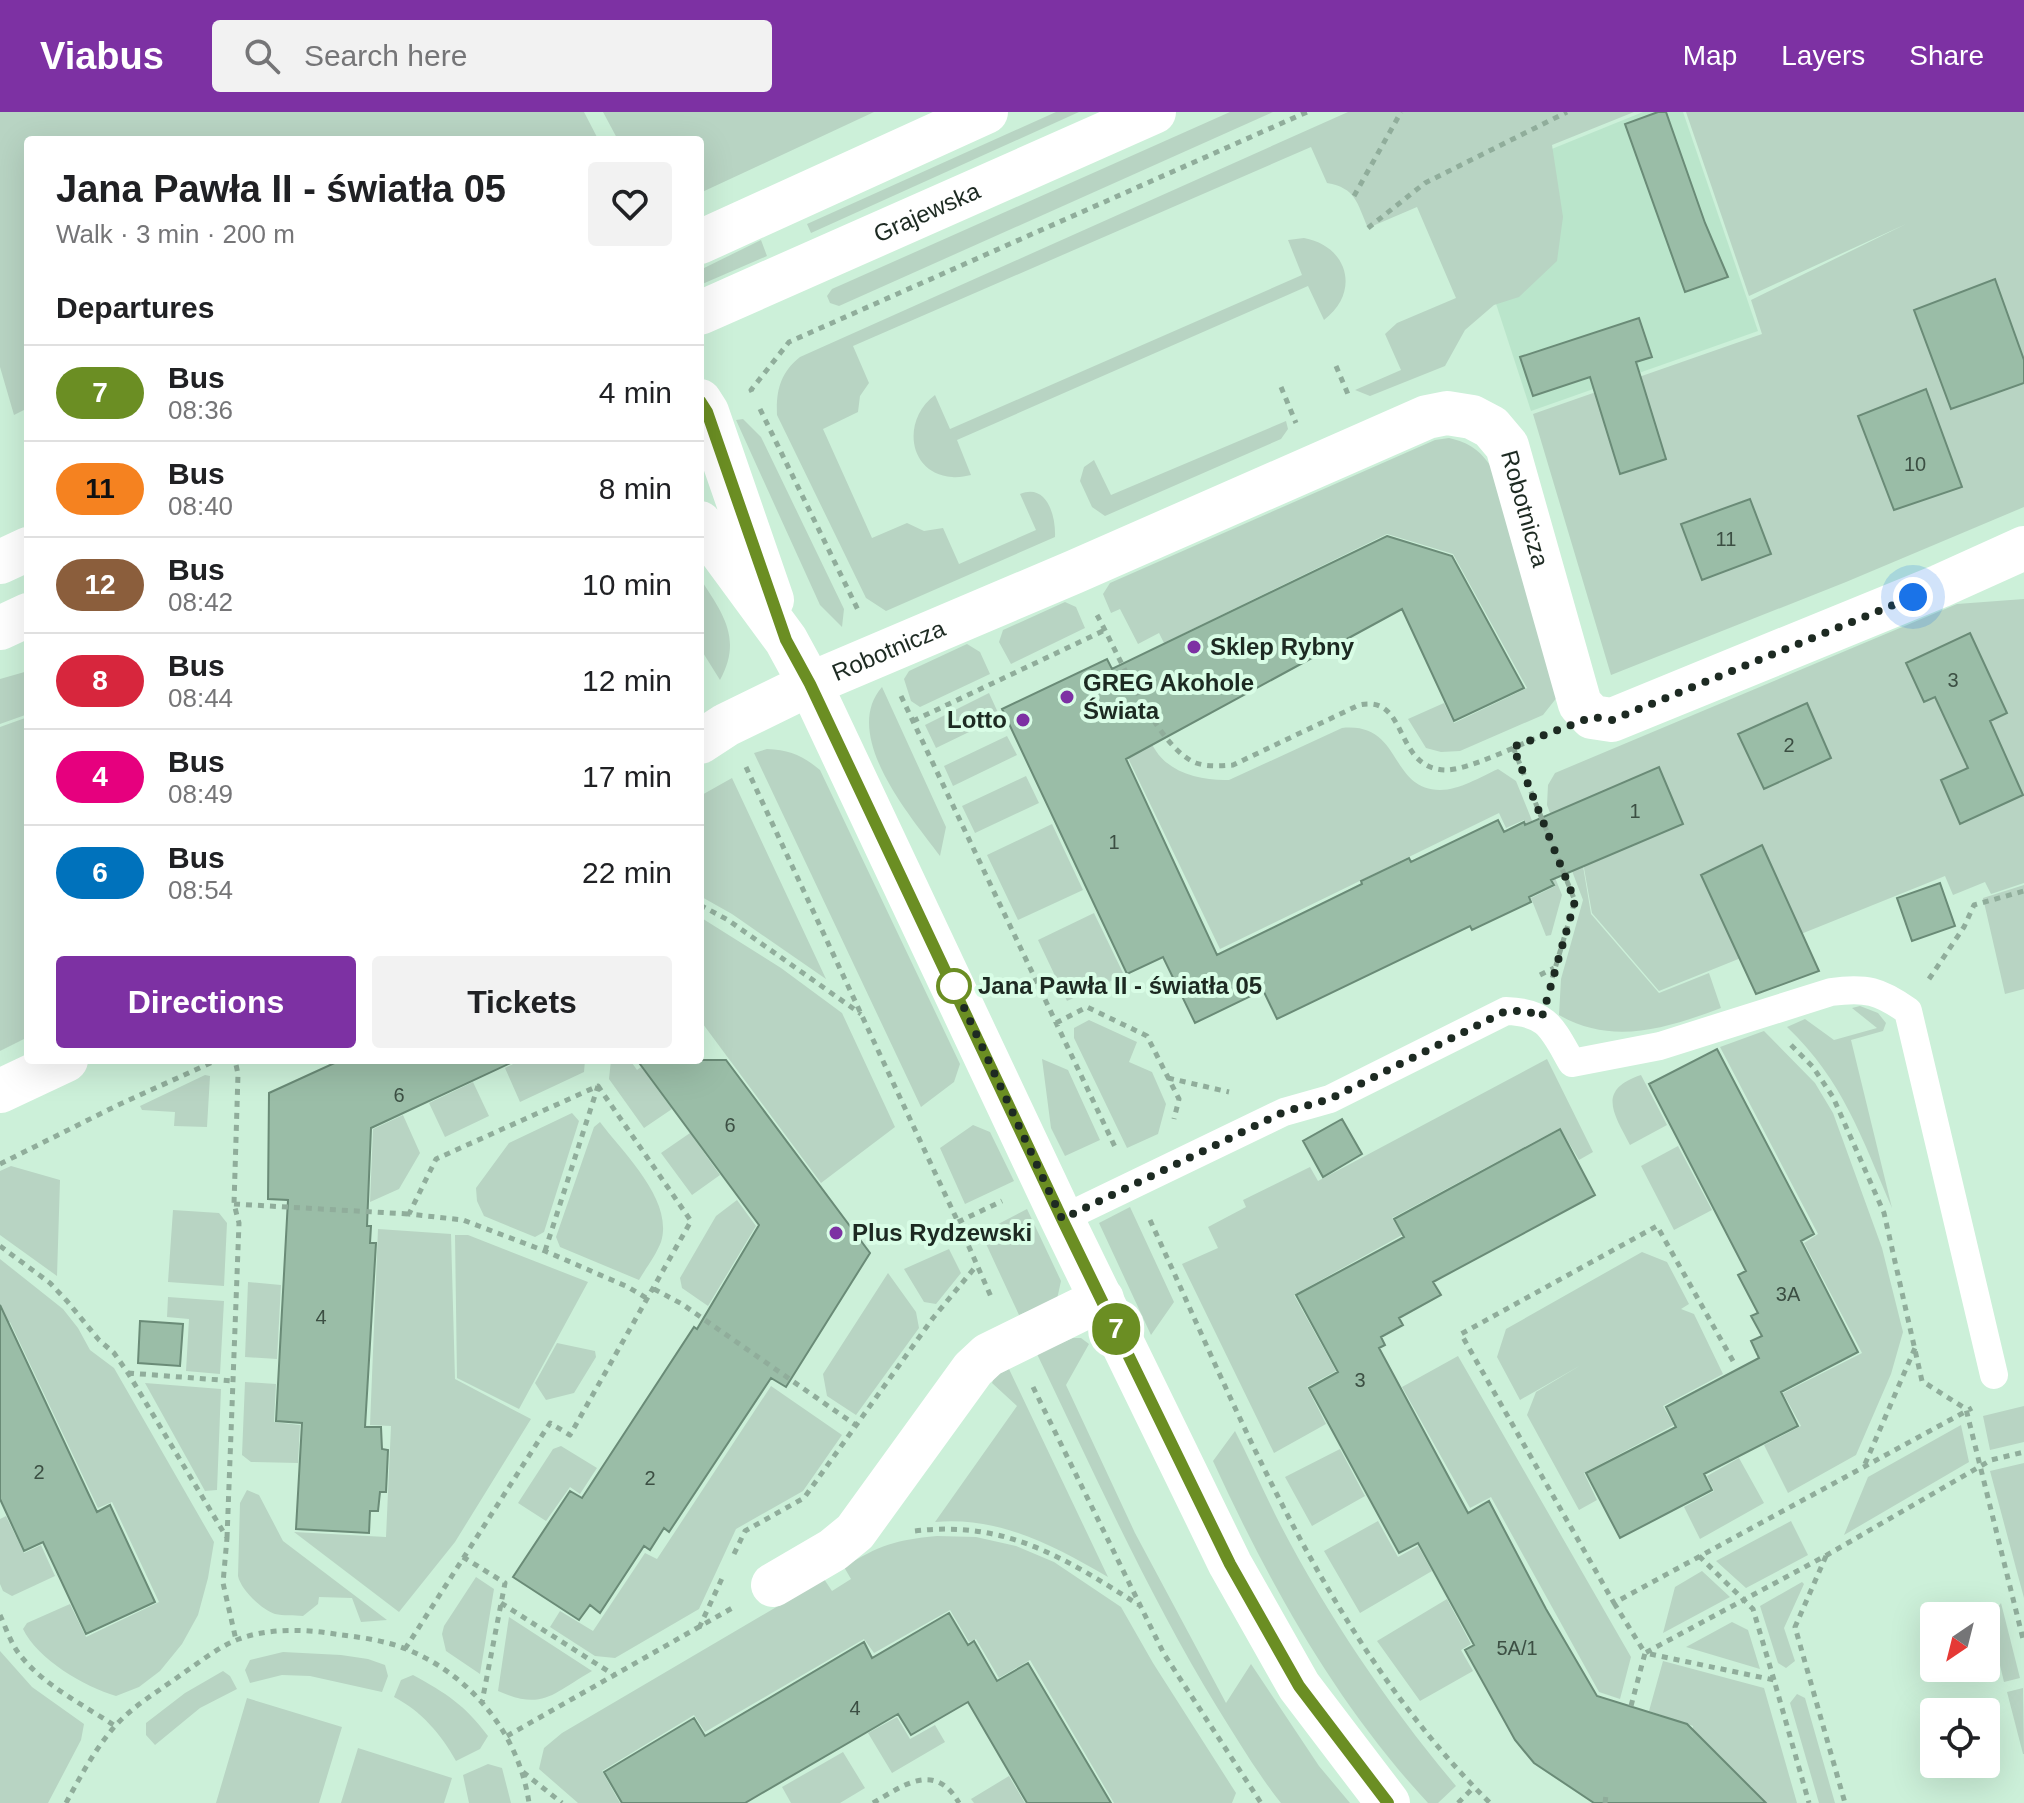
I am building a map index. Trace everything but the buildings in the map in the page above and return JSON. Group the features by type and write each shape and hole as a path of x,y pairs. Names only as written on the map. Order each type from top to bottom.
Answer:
{"street":[{"path":"704,240 986,112"},
{"name":"Grajewska","path":"704,311 1154,112"},
{"path":"704,407 786,640"},
{"name":"Robotnicza","path":"713,734 810,684 1427,417 1447,413 1472,417 1491,427 1507,446 1580,704 1592,717"},
{"path":"704,528 786,640 810,684 1062,1219 1261,1622 1299,1686 1388,1803"},
{"path":"1592,717 1612,720 1940,586 2024,548"},
{"path":"0,562 24,551"},
{"path":"0,628 24,617"},
{"path":"0,1091 57,1064"},
{"path":"773,1585 849,1538 870,1515 973,1369 988,1355 1011,1341 1102,1299"}],"lane":[{"path":"1062,1219 1284,1112 1330,1099 1506,1011 1526,1011 1542,1017 1572,1063 1660,1046 1831,992 1858,988 1886,995 1908,1011 1994,1375"}],"path":[{"path":"1307,112 789,342 751,390 881,654 1244,1423 1321,1578 1406,1704 1490,1803"},
{"path":"1354,196 1401,112"},
{"path":"1368,228 1425,183 1567,112"},
{"path":"1336,366 1351,401"},
{"path":"1281,387 1297,424"},
{"path":"1074,572 1162,735 1179,753 1196,763 1233,765 1359,705 1373,702 1386,707 1413,756 1434,767 1460,768 1592,717"},
{"path":"913,721 1105,630"},
{"path":"713,734 862,1015 1011,1341 1164,1654 1258,1802"},
{"path":"1513,747 1575,901 1542,1017"},
{"path":"1908,1011 1964,927 1974,905 2024,891"},
{"path":"704,907 728,920 862,1015"},
{"path":"1056,1023 1087,1007 1147,1036 1179,1099 1173,1126"},
{"path":"1759,1014 1813,1067 1833,1097 1884,1213 1922,1381 1966,1409 2024,1643"},
{"path":"0,1164 208,1064"},
{"path":"236,1064 234,1204 239,1223 223,1583 236,1640"},
{"path":"1167,1077 1238,1094"},
{"path":"409,1214 436,1159 598,1086"},
{"path":"545,1251 598,1086"},
{"path":"405,1649 550,1423 570,1435 691,1221 598,1086"},
{"path":"234,1204 463,1220 545,1251 628,1287 648,1299"},
{"path":"1733,1361 1657,1226 1461,1334 1645,1653 1774,1680"},
{"path":"0,1246 50,1283 114,1353 227,1538"},
{"path":"732,1559 745,1531 804,1498 933,1318 977,1265"},
{"path":"654,1289 682,1304 857,1426"},
{"path":"1865,1465 1915,1347"},
{"path":"128,1373 233,1381"},
{"path":"1614,1603 1966,1409 1981,1406"},
{"path":"1631,1706 1645,1653 1745,1601 1991,1460 2024,1452"},
{"path":"849,1538 929,1529 970,1531 1009,1538 1054,1554 1140,1606"},
{"path":"1827,1555 1795,1627 1845,1803"},
{"path":"1699,1556 1753,1609 1809,1803"},
{"path":"463,1557 505,1583 482,1702"},
{"path":"699,1628 725,1573"},
{"path":"507,1736 773,1585"},
{"path":"501,1603 614,1675"},
{"path":"0,1615 18,1653 29,1664 115,1726"},
{"path":"66,1803 94,1754 115,1726 143,1702 236,1640 283,1631 323,1632 405,1649 465,1684 507,1736 523,1772 529,1803"},
{"path":"523,1772 562,1803"},
{"path":"873,1803 920,1779 931,1779 942,1784 959,1803"},
{"path":"1458,1803 1474,1787"},
{"path":"1605,1803 1606,1795"}],"shaded area":[{"path":"0,112 584,112 596,136 24,136 24,410 14,415 0,367"},
{"path":"603,112 874,112 704,191 704,136 616,136"},
{"path":"1056,112 1079,112 811,233 807,224"},
{"path":"1230,112 1273,112 839,306 830,303 827,296 832,289"},
{"path":"1348,112 1634,112 1552,145 1563,217 1557,261 1519,297 1494,305 1465,330 1445,366 1370,396 1355,390 1401,370 1385,334 1397,323 1456,298 1417,207 1368,228 1350,193 1327,183 1311,147 853,346 869,383 860,396 858,412 823,429 872,538 907,523 924,531 943,528 959,564 1036,530 1020,494 1029,492 1037,493 1048,504 1055,529 1055,537 886,611 866,598 777,415 781,383 793,363 800,357"},
{"path":"1643,112 1683,112 1758,331 1531,411 1458,187"},
{"path":"1686,112 2024,112 2024,507 1846,582 1611,675 1533,414 1762,334 1751,300 1906,224 1749,296"},
{"path":"1304,238 1331,250 1344,272 1346,284 1343,296 1336,309 1324,320 1308,286 957,440 971,475 954,477 937,474 918,456 914,444 917,418 935,395 950,429 1302,275 1288,240"},
{"path":"761,240 767,256 704,283 704,268"},
{"path":"743,419 761,437 844,609 842,627 820,605 736,420"},
{"path":"1286,421 1288,429 1281,439 1105,516 1092,507 1080,481 1084,467 1094,460 1111,495"},
{"path":"1449,438 1474,448 1492,468 1558,696 1543,715 1460,751 1441,752 1426,748 1408,719 1444,703 1454,723 1527,688 1453,554 1387,534 1164,643 1159,633 1138,644 1120,609 1111,613 1103,594 1110,583 1435,440"},
{"path":"704,585 722,615 730,638 727,665 720,680 704,654"},
{"path":"2024,599 2024,883 1991,894 1985,882 1953,895 1945,876 1659,991 1592,913 1574,812 1591,914 1659,993 1709,973 1721,1008 1660,1027 1620,1032 1600,1030 1559,1015 1561,979 1583,900 1547,805 1548,785 1555,773 1957,604"},
{"path":"1065,602 1076,607 1085,628 1011,664 999,642 1003,630"},
{"path":"967,644 980,652 990,674 920,707 911,701 904,679 909,671"},
{"path":"24,672 24,715 0,724 0,679"},
{"path":"882,687 946,827 940,856 898,798 874,751 869,728 871,706"},
{"path":"989,693 1000,717 936,748 925,725"},
{"path":"24,718 24,1039 0,1051 0,727"},
{"path":"1138,718 1162,759 1179,771 1209,779 1229,780 1342,728 1362,729 1376,735 1411,779 1423,787 1440,790 1455,788 1498,769 1516,781 1562,895 1551,935 1546,936 1531,898 1555,886 1524,820 1506,828 1499,813 1220,949 1114,729"},
{"path":"1007,736 1017,755 953,786 944,766"},
{"path":"767,749 795,754 820,770 960,1064 954,1082 921,1107 754,753"},
{"path":"1026,776 1039,803 975,833 962,806"},
{"path":"732,778 826,979 704,898 704,794"},
{"path":"1052,824 1083,890 1018,920 987,855"},
{"path":"2024,885 2024,989 2005,994 1983,898"},
{"path":"1094,913 1124,975 1067,1001 1038,940"},
{"path":"704,920 781,968 842,1013 895,1127 821,1183 704,1025"},
{"path":"1860,1006 1878,1013 1886,1023 1883,1031 1851,1040 1892,1208 1837,1089 1787,1027 1805,1019 1834,1040 1877,1028 1852,1008"},
{"path":"1089,1020 1137,1042 1129,1062 1152,1072 1166,1104 1158,1134 1127,1148 1074,1038 1074,1028"},
{"path":"1764,1031 1815,1083 1833,1113 1882,1248 1903,1332 1891,1374 1856,1455 1788,1493 1764,1445 1801,1426 1783,1393 1862,1353 1804,1243 1818,1234 1720,1047"},
{"path":"1042,1059 1068,1070 1100,1140 1065,1156 1051,1128"},
{"path":"1547,1059 1593,1152 1579,1160 1560,1128 1392,1218 1402,1235 1294,1295 1336,1371 1307,1387 1326,1424 1274,1453 1182,1264 1218,1248 1208,1227 1246,1207 1243,1200 1310,1167 1318,1181"},
{"path":"513,1064 585,1064 584,1072 520,1102 505,1068"},
{"path":"611,1064 633,1064 637,1070 641,1067 672,1109 644,1128 609,1079"},
{"path":"205,1075 210,1076 207,1127 174,1126 175,1112 142,1110 140,1106"},
{"path":"1641,1075 1667,1125 1630,1145 1615,1113 1614,1096 1627,1081"},
{"path":"473,1082 489,1116 445,1137 429,1103"},
{"path":"572,1113 579,1121 544,1232 535,1237 484,1216 477,1201 476,1188 509,1143"},
{"path":"403,1115 420,1153 399,1189 370,1202 373,1129"},
{"path":"600,1122 644,1178 660,1210 663,1226 661,1242 639,1280 560,1247 556,1237 594,1127"},
{"path":"973,1125 990,1132 1014,1181 965,1204 940,1148"},
{"path":"690,1133 720,1175 692,1195 661,1153"},
{"path":"1678,1146 1712,1210 1674,1230 1641,1166"},
{"path":"11,1166 60,1180 57,1276 0,1235 0,1171"},
{"path":"737,1200 756,1226 708,1306 682,1288 680,1278 716,1216"},
{"path":"1130,1207 1174,1302 1151,1335 1099,1223"},
{"path":"1027,1209 1061,1281 1057,1299 1019,1315 981,1233"},
{"path":"173,1210 219,1213 227,1223 224,1286 168,1282"},
{"path":"378,1229 451,1234 455,1379 531,1419 455,1542 399,1612 294,1532 386,1537 391,1426 370,1425"},
{"path":"455,1235 468,1235 588,1282 519,1409 457,1378"},
{"path":"949,1249 961,1273 936,1304 924,1302 904,1269"},
{"path":"1642,1252 1667,1262 1689,1304 1681,1309 1694,1314 1723,1374 1663,1406 1674,1425 1584,1473 1597,1500 1579,1510 1527,1415 1536,1392 1581,1365 1520,1400 1497,1357 1506,1329"},
{"path":"0,1259 63,1309 90,1350 114,1368 214,1542 198,1615 182,1644 160,1671 139,1687 116,1696 90,1686 50,1661 23,1629 27,1623 70,1604 86,1637 159,1602 112,1502 98,1508 10,1322 0,1326"},
{"path":"888,1273 916,1312 919,1328 856,1415 827,1396 823,1374"},
{"path":"248,1282 281,1285 277,1359 245,1357"},
{"path":"168,1297 224,1301 220,1374 186,1371 189,1319 167,1317"},
{"path":"1073,1338 1081,1338 1089,1344 1066,1385 1135,1533 1226,1703 1251,1664 1319,1766 1350,1803 1281,1803 1217,1707 1145,1577 1037,1354"},
{"path":"557,1343 595,1351 596,1357 574,1393 546,1400 535,1383"},
{"path":"1458,1356 1631,1657 1620,1699 1599,1692 1491,1497 1470,1508 1402,1387"},
{"path":"1009,1369 1108,1577 1046,1544 1004,1529 959,1521 935,1522 1017,1406 992,1383 995,1376"},
{"path":"245,1382 276,1384 274,1422 300,1425 298,1463 251,1462 242,1455"},
{"path":"145,1383 221,1389 217,1490 205,1491"},
{"path":"771,1386 842,1435 803,1491 736,1529 699,1609 615,1658 595,1656 550,1627 560,1611 593,1631 645,1553 657,1559"},
{"path":"2024,1406 2024,1442 1990,1450 1983,1416"},
{"path":"1961,1425 1969,1462 1844,1535 1868,1477"},
{"path":"1235,1431 1281,1526 1340,1628 1407,1725 1456,1786 1438,1803 1428,1803 1363,1725 1281,1597 1213,1461"},
{"path":"561,1446 597,1468 580,1494 570,1487 546,1521 518,1503 553,1449"},
{"path":"1340,1449 1365,1496 1312,1526 1285,1477"},
{"path":"1739,1458 1764,1503 1700,1539 1684,1507 1714,1491 1707,1476"},
{"path":"2024,1463 2024,1598 1990,1471"},
{"path":"247,1490 259,1495 283,1541 387,1620 361,1622 352,1598 319,1597 318,1604 303,1616 275,1614 252,1598 238,1576 240,1503"},
{"path":"6,1516 24,1553 41,1545 55,1576 12,1596 3,1591 0,1584 0,1519"},
{"path":"1378,1521 1398,1557 1418,1546 1432,1571 1360,1613 1324,1551"},
{"path":"1791,1521 1808,1555 1746,1588 1716,1561"},
{"path":"937,1536 976,1537 1016,1546 1054,1562 1121,1607 1236,1793 1232,1803 1114,1803 1030,1660 999,1678 976,1639 969,1642 950,1610 874,1653 864,1639 705,1732 694,1715 602,1771 620,1803 578,1803 539,1769 544,1748 562,1733 824,1579 832,1591 851,1579 844,1567 888,1545"},
{"path":"1702,1571 1730,1597 1663,1633 1675,1587"},
{"path":"476,1577 494,1589 480,1674 446,1651 442,1634"},
{"path":"1802,1582 1804,1584 1784,1628 1795,1661 1786,1668 1778,1663 1760,1606"},
{"path":"1447,1599 1471,1644 1461,1650 1473,1671 1420,1701 1377,1641"},
{"path":"2000,1604 2020,1678 2004,1682 2000,1665"},
{"path":"509,1617 592,1671 557,1693 537,1700 513,1697 498,1691"},
{"path":"1732,1622 1748,1630 1760,1669 1686,1647"},
{"path":"0,1651 32,1687 84,1724 81,1740 48,1803 0,1803"},
{"path":"283,1652 368,1659 385,1665 388,1676 382,1692 310,1676 282,1675 250,1683 245,1670 250,1660"},
{"path":"1663,1661 1764,1688 1797,1803 1756,1803 1751,1786 1736,1790 1730,1771 1721,1757 1691,1738 1693,1726 1649,1711"},
{"path":"223,1671 230,1676 237,1689 200,1708 155,1745 146,1735 146,1723 185,1693"},
{"path":"413,1675 445,1694 471,1716 488,1736 480,1749 456,1761 430,1724 394,1697 401,1680"},
{"path":"2023,1688 2024,1754 2007,1692"},
{"path":"1797,1694 1805,1698 1835,1803 1819,1803 1790,1703"},
{"path":"247,1698 342,1727 319,1803 216,1803"},
{"path":"897,1717 910,1739 935,1725 945,1742 892,1773 868,1733"},
{"path":"358,1748 452,1778 444,1803 341,1803"},
{"path":"843,1752 865,1788 840,1803 791,1803 782,1787"},
{"path":"488,1764 502,1768 511,1803 469,1803 463,1775"},
{"path":"1009,1776 1025,1803 974,1803 971,1799"}],"bus line":[{"name":"7","path":"704,407 786,640 810,684 1062,1219 1230,1564 1299,1686 1388,1803"}],"place":[{"name":"Sklep Rybny","path":"1194,647"},
{"name":"GREG Akohole Świata","path":"1067,697"},
{"name":"Lotto","path":"1023,720"},
{"name":"Jana Pawła II - światła 05","path":"954,986"},
{"name":"Plus Rydzewski","path":"836,1233"}],"route":[{"path":"954,986 1062,1219 1284,1112 1330,1099 1506,1011 1526,1011 1542,1017 1575,901 1513,747 1592,717 1612,720 1913,597"}]}
